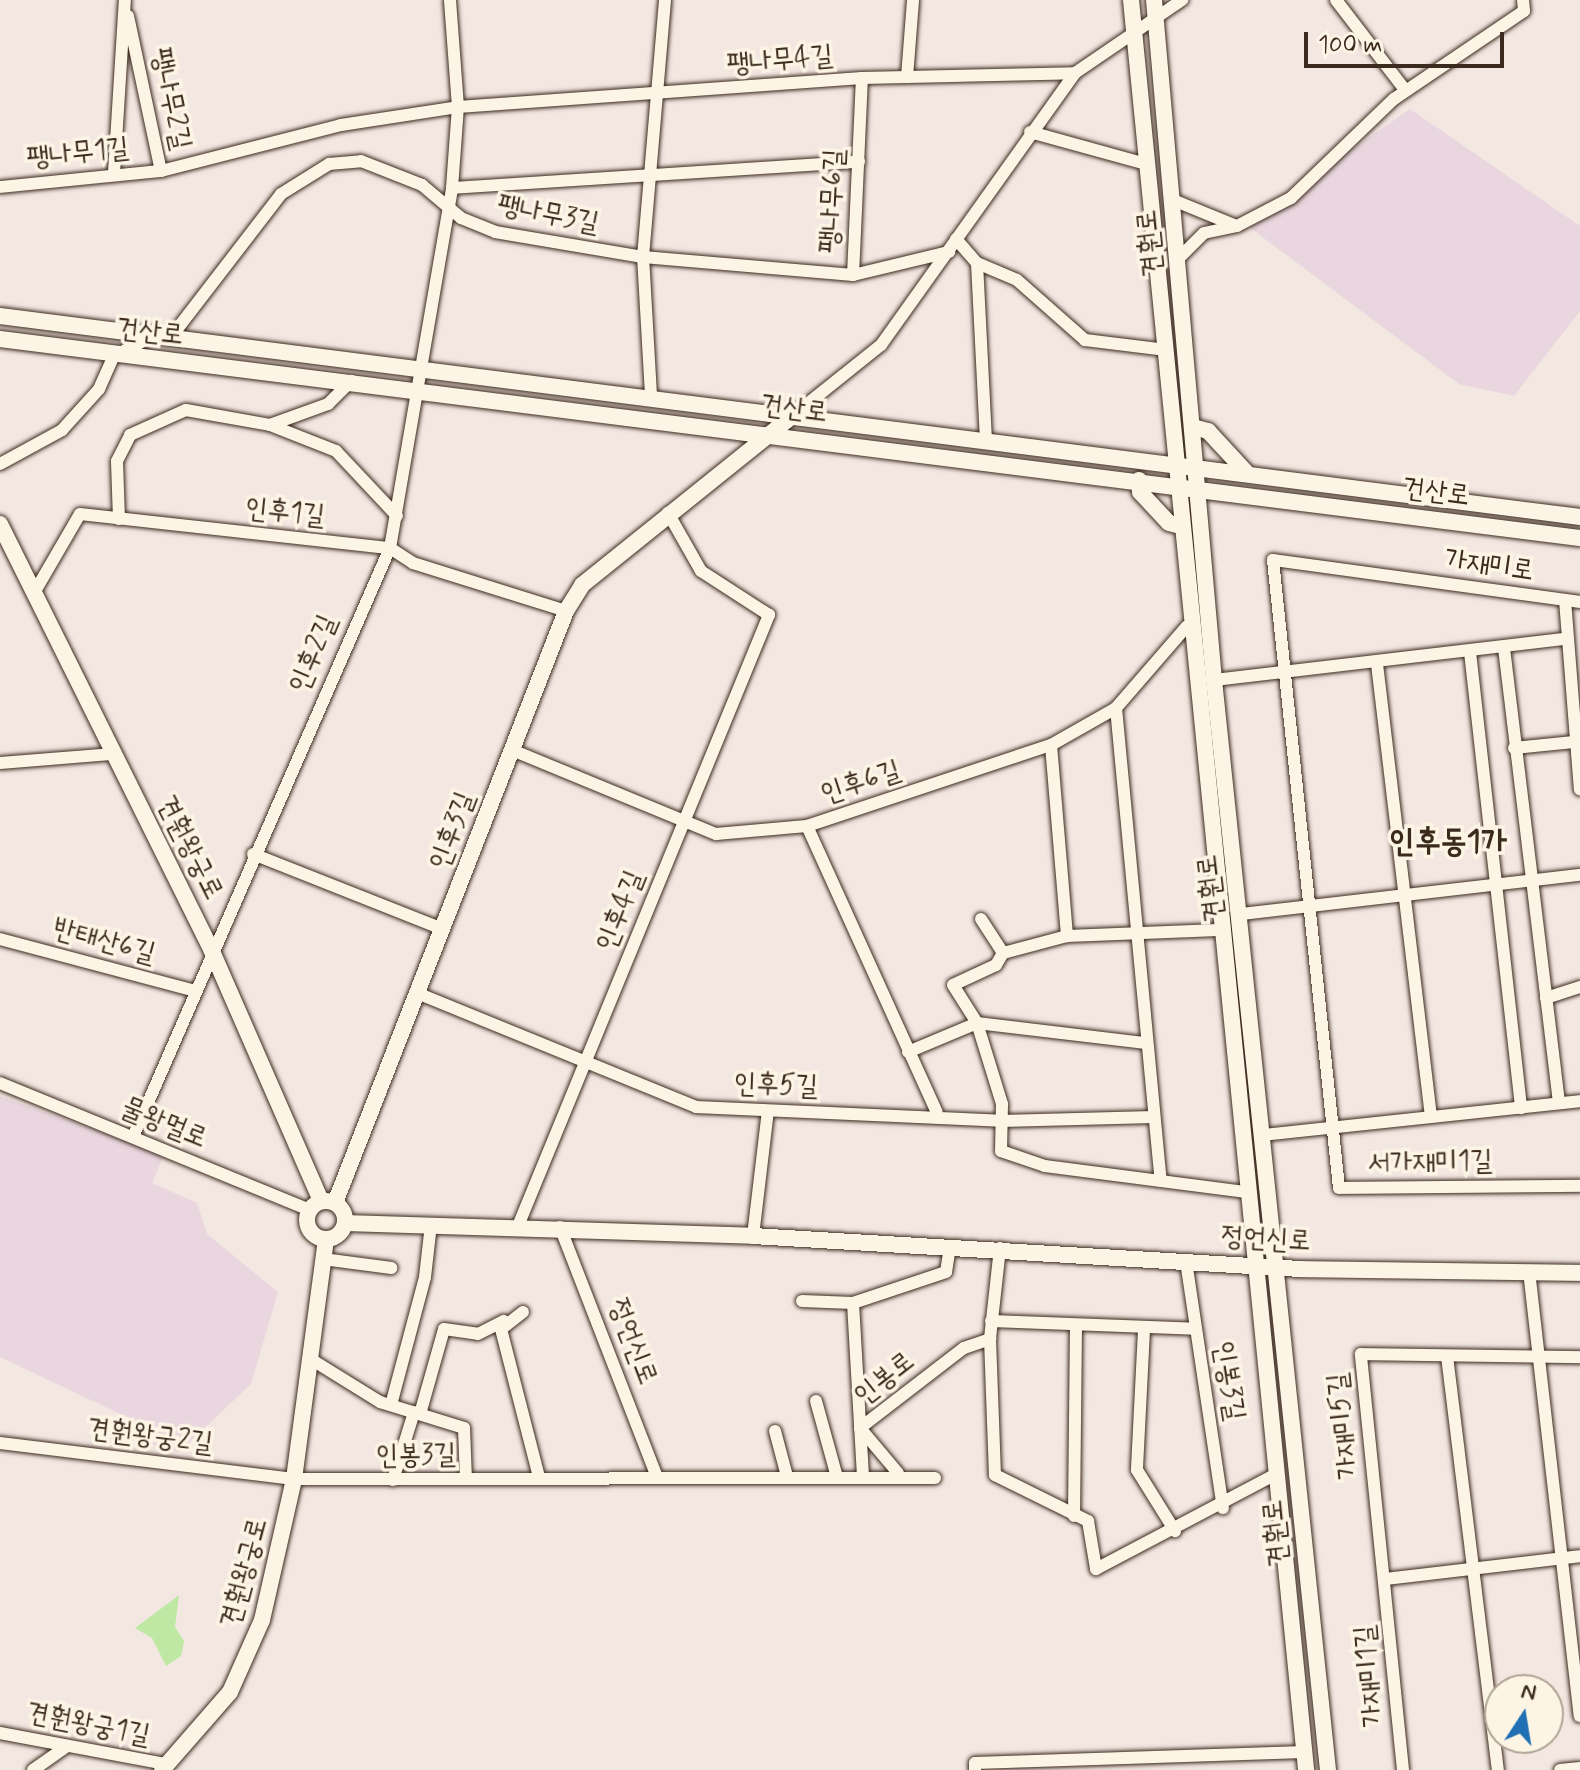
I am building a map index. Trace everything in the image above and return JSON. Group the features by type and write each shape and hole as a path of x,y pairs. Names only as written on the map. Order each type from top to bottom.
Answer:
{"street":[{"path":"420,366 452,188 458,107 450,0"},
{"path":"651,395 643,257 665,0"},
{"path":"913,0 907,77 1075,73"},
{"name":"견훤로","path":"1131,0 1177,463 1187,626 1246,1192 1257,1266 1274,1475 1306,1770"},
{"name":"견훤로","path":"1154,0 1214,680 1241,914 1328,1770"},
{"path":"796,413 881,345 1075,73 1135,38 1182,0"},
{"path":"1336,0 1405,90"},
{"path":"1179,258 1207,232 1237,226 1291,198 1405,90 1524,11 1523,0"},
{"name":"팽나무2길","path":"129,1 161,171 289,140 458,107"},
{"name":"팽나무2길","path":"114,173 129,1"},
{"name":"팽나무4길","path":"458,107 907,77"},
{"name":"팽나무6길","path":"862,78 853,275 949,252"},
{"path":"1030,132 1146,164"},
{"path":"452,188 650,172 859,162"},
{"name":"건산로","path":"163,336 281,194 329,164 380,165 448,207"},
{"name":"팽나무1길","path":"0,187 114,173 161,171"},
{"path":"1173,200 1206,218 1237,226"},
{"name":"팽나무3길","path":"448,207 495,232 643,257"},
{"path":"1206,218 1207,232"},
{"path":"956,239 977,263 1017,280 1085,340 1166,350"},
{"path":"643,257 853,275"},
{"path":"977,263 986,440"},
{"name":"건산로","path":"0,316 796,413 1580,517"},
{"path":"0,464 62,430 99,389 114,356 163,336"},
{"name":"건산로","path":"0,339 114,356 417,388 1580,538"},
{"name":"인후2길","path":"133,1137 211,949 390,548 420,366"},
{"path":"270,425 328,404 351,381"},
{"path":"119,519 117,461 130,435 186,410 270,425 336,451 397,516"},
{"name":"인후3길","path":"322,1205 417,993 566,611 582,585 796,413"},
{"path":"1193,427 1208,431 1246,472"},
{"path":"1139,480 1140,492 1169,523 1181,526"},
{"name":"인후4길","path":"518,1226 769,615 701,571 668,513"},
{"name":"인후1길","path":"34,593 80,514 390,548 413,563 566,611"},
{"name":"견훤왕궁로","path":"0,524 111,754 211,949 322,1205"},
{"name":"가재미로","path":"1280,673 1273,560 1580,602"},
{"path":"1565,600 1562,639 1580,789"},
{"name":"인후6길","path":"512,750 685,818 716,834 807,826 1051,745 1116,708 1187,626"},
{"path":"1214,680 1377,664 1562,639"},
{"path":"1504,648 1559,1103"},
{"path":"1470,652 1521,1108"},
{"name":"서가재미1길","path":"1377,664 1393,777 1431,1117"},
{"name":"서가재미1길","path":"1280,673 1296,780 1339,1188 1580,1186"},
{"path":"1116,708 1144,1043 1161,1181"},
{"path":"1514,748 1574,742"},
{"path":"1051,745 1067,936"},
{"path":"0,763 111,754"},
{"path":"807,826 937,1112"},
{"path":"253,854 442,929"},
{"path":"1241,914 1580,875"},
{"path":"981,919 1003,953"},
{"path":"1218,930 1067,936 1003,953 996,965 953,985 977,1023 1001,1121 1001,1151 1045,1166 1246,1192"},
{"name":"반태산6길","path":"0,939 195,991"},
{"path":"1546,998 1580,987"},
{"name":"인후5길","path":"417,993 586,1059 696,1107 768,1111 937,1112 1001,1121 1154,1117"},
{"path":"908,1052 977,1023 1144,1043"},
{"name":"물왕멀로","path":"0,1083 133,1137 322,1205"},
{"name":"서가재미1길","path":"1263,1135 1580,1101"},
{"path":"753,1236 768,1111"},
{"path":"322,1205 345,1223 326,1239 309,1229 322,1205"},
{"name":"정언신로","path":"345,1223 560,1227 753,1236 1000,1248 1276,1267 1580,1273"},
{"path":"391,1405 425,1277 431,1224"},
{"name":"정언신로","path":"560,1227 656,1475"},
{"name":"견훤왕궁로","path":"164,1767 216,1711 250,1656 294,1479 326,1239"},
{"path":"802,1301 853,1303 946,1272 950,1246"},
{"path":"1000,1248 990,1339 995,1475 1088,1521 1096,1569 1223,1508 1274,1475"},
{"path":"323,1259 391,1268"},
{"name":"인봉3길","path":"1186,1261 1223,1508"},
{"path":"1529,1271 1580,1716"},
{"path":"853,1303 863,1477"},
{"path":"393,1480 444,1329 478,1334 523,1312"},
{"path":"504,1321 539,1477"},
{"path":"991,1321 1144,1330 1196,1329"},
{"path":"1074,1516 1076,1327"},
{"path":"1144,1330 1137,1470 1175,1531"},
{"name":"인봉로","path":"898,1473 860,1428 964,1348 990,1339"},
{"name":"가재미5길","path":"1385,1579 1361,1354 1580,1357"},
{"path":"1447,1356 1498,1770"},
{"path":"309,1358 391,1405 464,1428 466,1479"},
{"path":"816,1401 837,1477"},
{"path":"775,1431 787,1476"},
{"name":"견훤왕궁2길","path":"0,1443 294,1479"},
{"name":"인봉3길","path":"294,1479 656,1475 863,1477 898,1473 935,1478"},
{"path":"1385,1579 1580,1556"},
{"name":"가재미1길","path":"1385,1579 1403,1770"},
{"name":"견훤왕궁1길","path":"0,1733 164,1767"},
{"path":"33,1770 67,1746"},
{"path":"975,1767 1138,1765 1304,1752"},
{"path":"1560,1770 1580,1768"}],"shaded area":[{"path":"1410,109 1580,226 1580,311 1514,396 1459,384 1245,224"},
{"path":"0,1096 164,1155 152,1183 197,1203 207,1234 278,1292 251,1384 179,1452 127,1437 133,1420 0,1357"}],"green space":[{"path":"179,1595 175,1627 184,1641 181,1656 166,1666 152,1638 135,1628"}],"district":[{"name":"인후동1가","path":"1448,842"}]}
